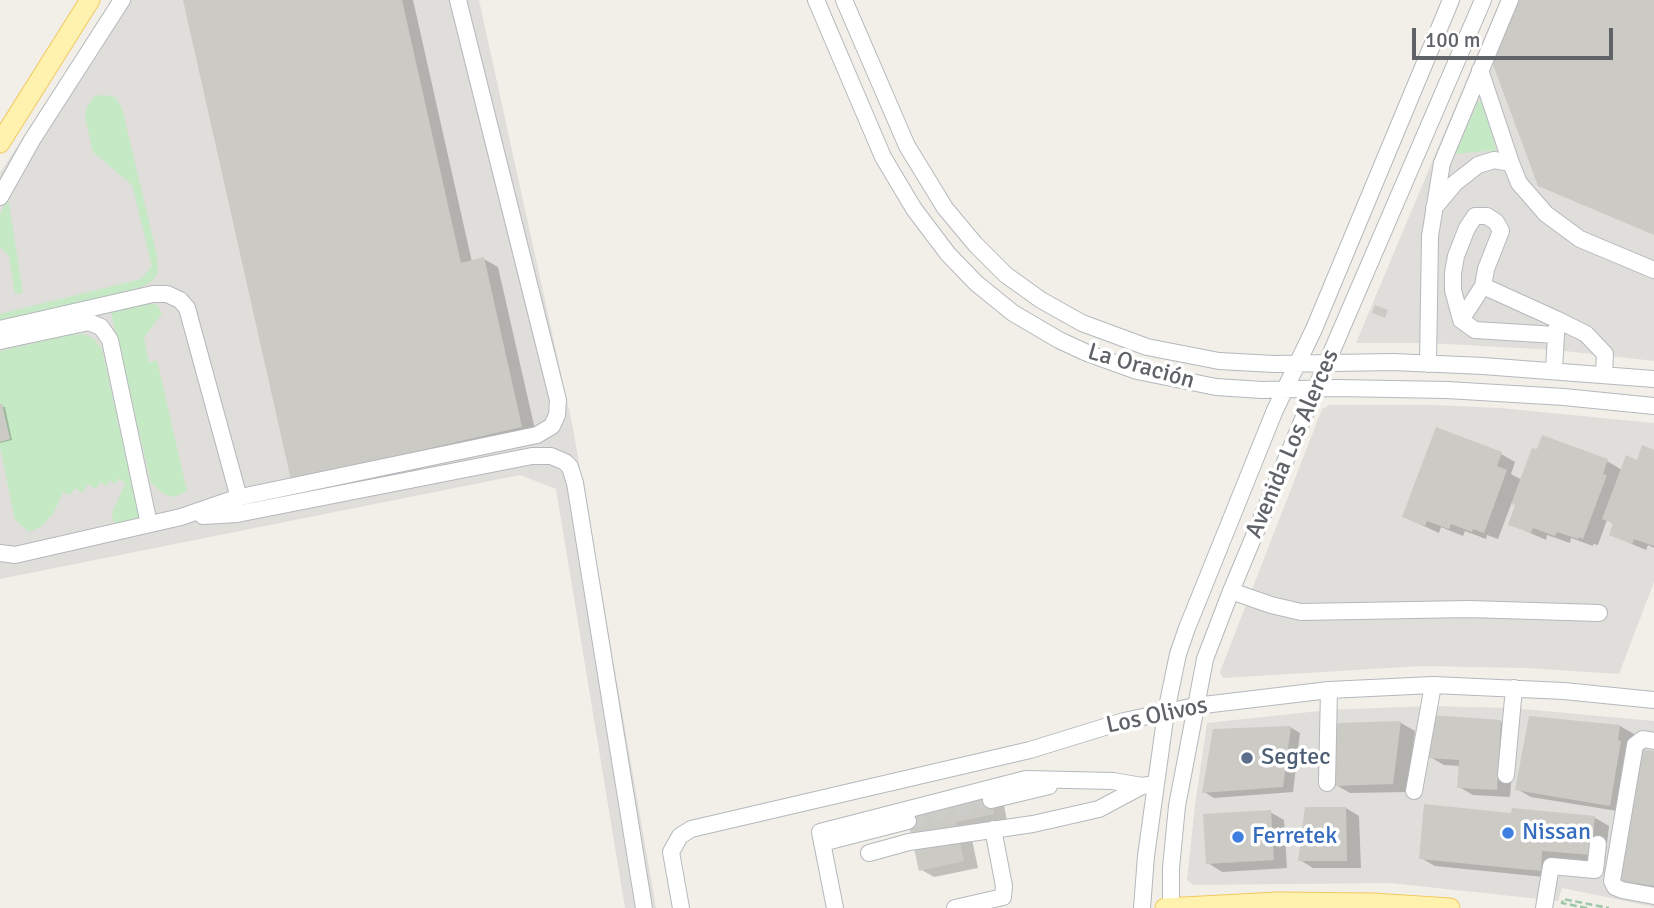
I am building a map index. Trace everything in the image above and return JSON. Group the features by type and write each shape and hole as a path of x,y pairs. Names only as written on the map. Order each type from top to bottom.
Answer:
{"main road":[{"path":"0,143 90,0"},
{"path":"1165,908 1277,902 1373,903 1450,908"}],"street":[{"path":"0,197 32,140 122,0"},
{"path":"0,553 15,555 181,517 239,498 537,435 546,431 555,421 558,400 458,0"},
{"name":"La Oración","path":"816,0 883,157 914,209 948,254 992,296 1035,327 1087,353 1159,377 1216,387 1494,392 1654,406"},
{"name":"La Oración","path":"844,0 907,146 930,188 975,244 1006,275 1060,311 1105,333 1169,353 1247,363 1328,361 1428,364 1554,370 1654,379"},
{"name":"Avenida Los Alerces","path":"1142,908 1149,785 1178,654 1285,390 1300,362 1451,0"},
{"name":"Avenida Los Alerces","path":"1171,907 1171,868 1177,806 1205,659 1316,388 1483,0"},
{"path":"1428,364 1433,210 1442,163 1510,0"},
{"path":"1480,71 1519,183 1546,214 1580,239 1654,270"},
{"path":"883,157 907,146"},
{"path":"1433,210 1455,183 1478,165 1494,160 1511,163"},
{"path":"1461,320 1483,286 1486,269 1501,231 1496,222 1487,216 1475,216 1467,228 1454,264 1453,290 1461,320 1475,330 1557,328 1586,334 1605,354 1604,374"},
{"path":"1483,286 1557,328"},
{"path":"0,329 153,294 180,300 187,308 239,498"},
{"path":"0,341 89,322 101,327 110,340 149,524"},
{"path":"1554,370 1557,328"},
{"path":"181,517 237,514 532,456 551,456 565,462 570,467 575,483 644,908"},
{"path":"1231,591 1301,612 1469,609 1599,613"},
{"path":"1414,790 1433,685"},
{"name":"Los Olivos","path":"681,908 671,859 676,841 691,829 1016,753 1105,725 1195,706 1329,690 1433,685 1514,688 1654,700"},
{"path":"1506,775 1514,688"},
{"path":"1327,783 1329,690"},
{"path":"1654,741 1643,739 1635,745 1612,881 1615,887 1622,890 1654,896"},
{"path":"835,908 820,832 1026,779 1075,779 1149,785"},
{"path":"991,800 1075,779"},
{"path":"869,853 909,842 1033,824 1099,809 1149,785"},
{"path":"822,843 908,821"},
{"path":"955,908 1003,897 1004,886 993,829"},
{"path":"1544,908 1551,866 1595,870 1598,844"}],"path":[{"path":"1587,908 1562,904 1563,899 1609,908"}],"shaded area":[{"path":"112,0 479,0 573,428 656,908 625,908 556,489 520,475 0,579 0,173"},
{"path":"1500,0 1654,0 1654,361 1555,350 1429,343 1356,343"},
{"path":"1330,405 1500,408 1654,423 1654,582 1619,674 1526,668 1422,666 1223,678 1220,672 1322,409"},
{"path":"1430,706 1512,708 1654,721 1654,907 1562,888 1558,901 1390,883 1193,885 1187,880 1207,723 1328,710"}],"green space":[{"path":"94,96 115,97 122,108 157,255 158,273 152,281 140,288 0,321 0,314 141,279 152,266 132,185 93,152 85,117 87,107"},
{"path":"1481,101 1497,152 1455,154 1478,102"},
{"path":"8,198 23,293 15,294 9,256 0,247 0,214"},
{"path":"144,301 157,305 162,314 144,337 149,363 157,360 187,491 175,497 164,494 151,483 110,308"},
{"path":"84,334 94,339 102,349 140,521 120,525 113,521 112,513 125,484 119,478 115,484 110,480 107,486 100,482 96,489 88,484 82,493 75,488 70,495 63,492 54,512 41,527 29,532 15,520 0,447 0,351"}],"building":[{"path":"183,0 402,0 461,263 484,257 522,427 291,480"},
{"path":"1516,0 1654,0 1654,235 1538,186 1491,59"},
{"path":"1375,305 1388,310 1385,318 1372,313"},
{"path":"0,404 10,439 0,442"},
{"path":"1436,427 1502,452 1497,466 1507,470 1484,533 1473,529 1472,532 1451,524 1449,529 1427,521 1425,526 1402,517"},
{"path":"1542,435 1608,459 1603,474 1607,475 1583,539 1557,532 1555,536 1533,528 1531,533 1508,525 1515,505 1511,504 1532,448 1537,449"},
{"path":"1642,445 1654,450 1654,546 1634,539 1632,544 1609,535 1613,523 1602,519 1626,455 1637,460"},
{"path":"1431,715 1501,720 1497,790 1457,788 1459,760 1428,758"},
{"path":"1529,716 1620,725 1618,740 1621,741 1610,806 1515,790"},
{"path":"1401,721 1393,784 1334,786 1337,723"},
{"name":"Segtec","path":"1291,726 1283,787 1202,793 1213,729"},
{"path":"1642,749 1654,751 1654,886 1617,880"},
{"path":"988,785 994,814 956,822 964,861 919,871 904,803"},
{"name":"Nissan","path":"1424,804 1511,813 1512,808 1595,816 1591,855 1542,851 1541,871 1419,859"},
{"path":"1305,807 1346,807 1347,861 1298,861"},
{"name":"Ferretek","path":"1271,810 1274,860 1206,864 1203,814"}],"tunnel":[{"path":"908,821 991,800"}],"place":[{"name":"Segtec","path":"1247,758"},
{"name":"Nissan","path":"1508,833"},
{"name":"Ferretek","path":"1238,837"}]}
